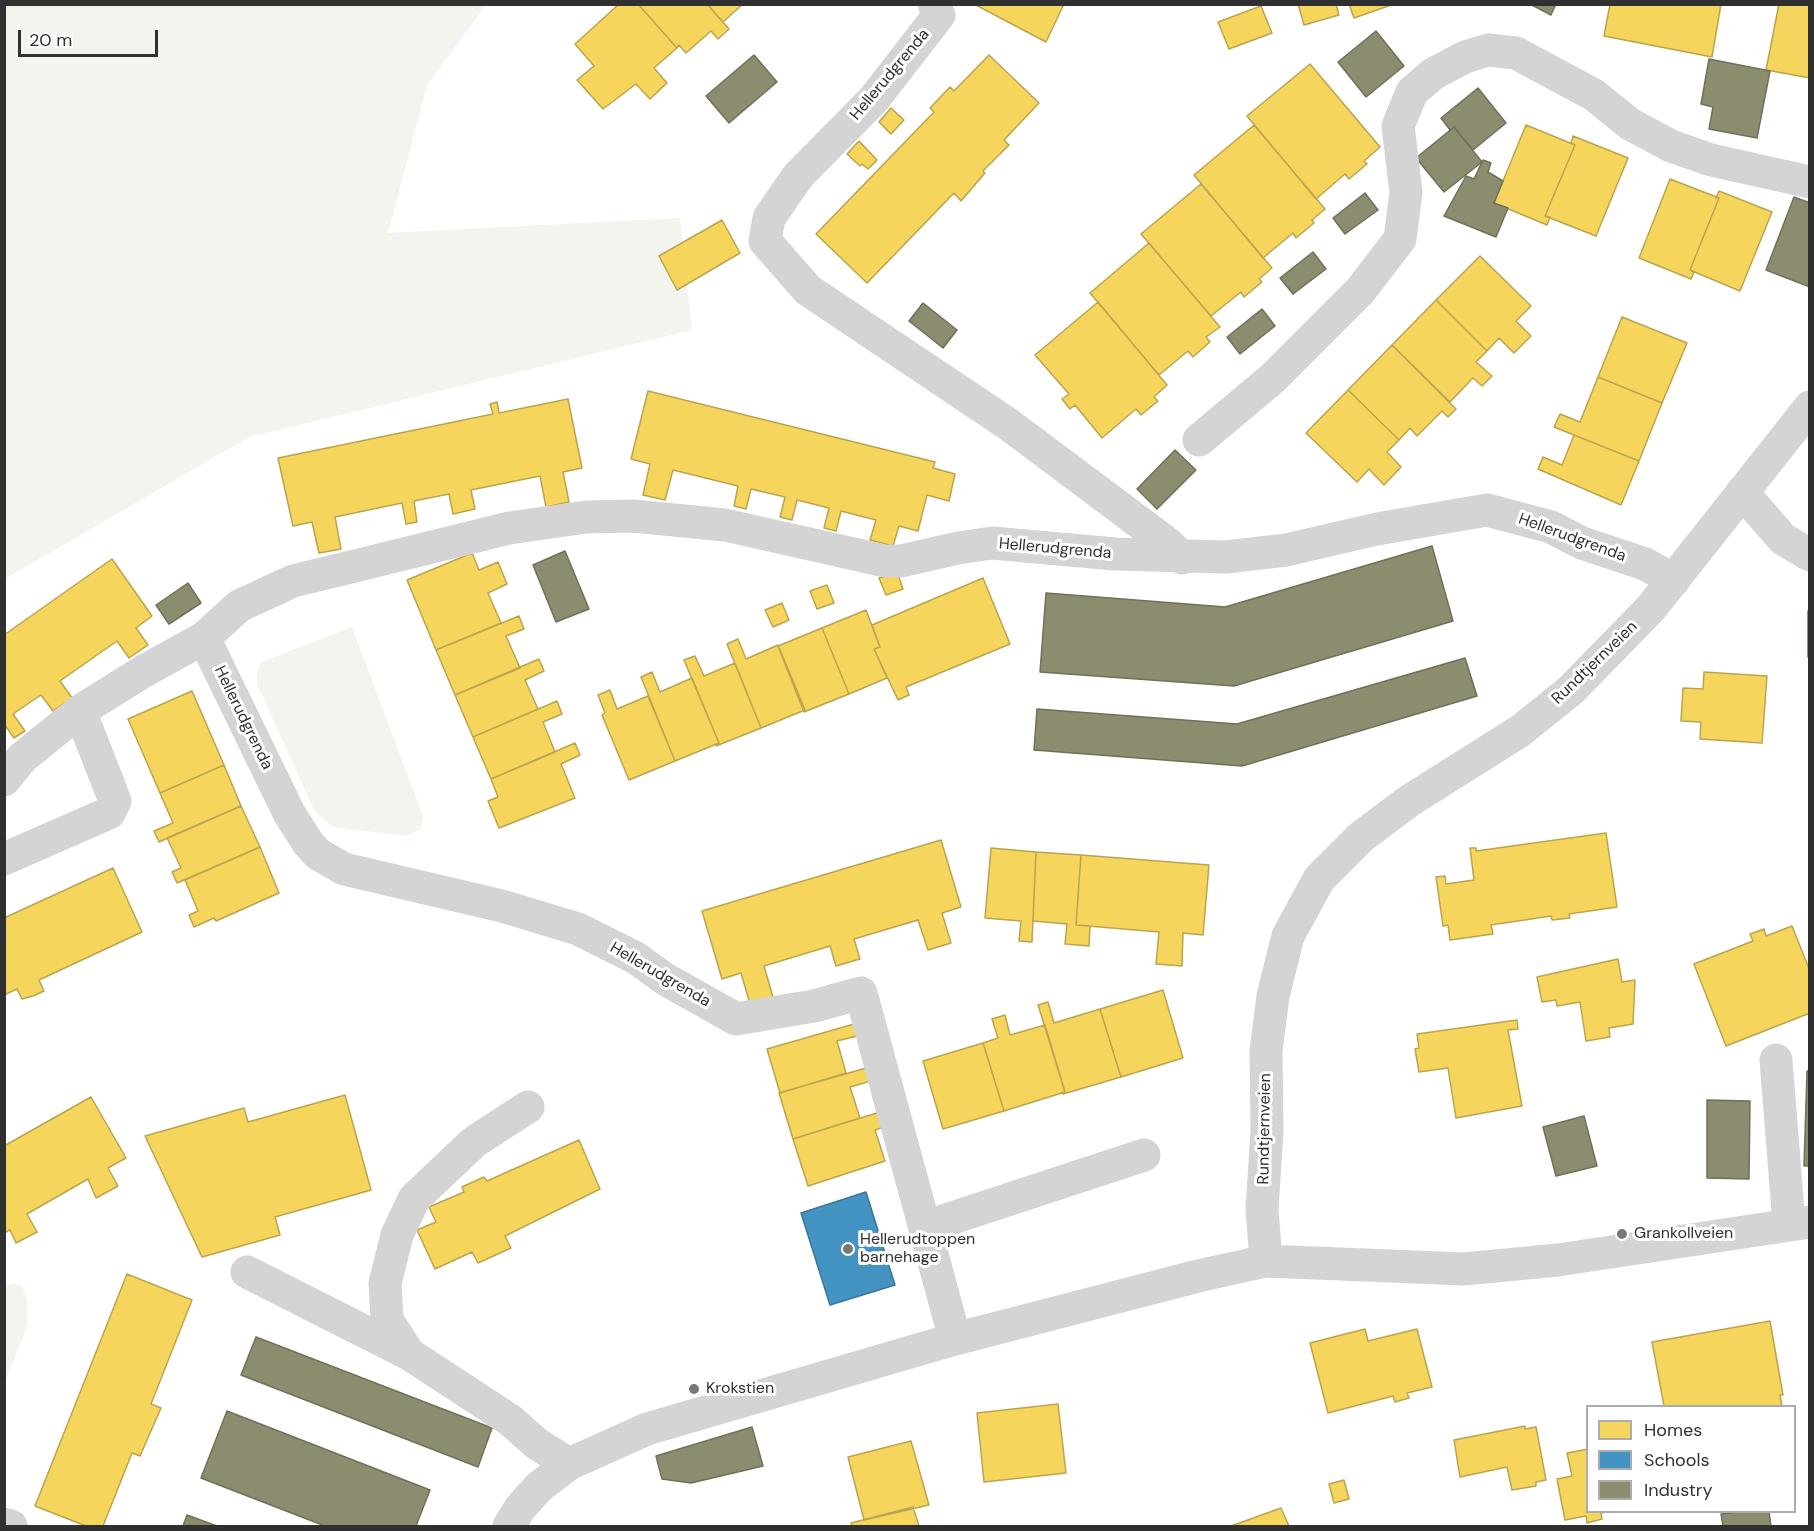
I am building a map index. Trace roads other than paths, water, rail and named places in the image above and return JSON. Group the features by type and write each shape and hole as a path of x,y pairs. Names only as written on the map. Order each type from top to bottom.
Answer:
{"street":[{"name":"Hellerudgrenda","path":"934,4 939,15 874,99 798,176 769,218 765,241 808,290 1008,424 1167,543 1182,558"},
{"path":"1199,440 1274,378 1360,291 1400,239 1406,192 1398,126 1412,92 1433,74 1465,57 1488,50 1516,53 1594,95 1630,124 1671,146 1711,160 1809,182"},
{"name":"Rundtjernveien","path":"1266,1262 1262,1209 1267,1131 1266,1052 1273,996 1288,936 1319,879 1361,837 1409,801 1520,731 1571,690 1651,608 1809,407"},
{"path":"1742,492 1783,538 1809,555"},
{"name":"Hellerudgrenda","path":"4,780 22,758 80,711 144,671 204,638 239,606 293,581 509,528 586,517 633,516 725,525 885,561 902,561 992,543 1182,558 1226,557 1286,550 1377,529 1487,510 1551,527 1582,543 1645,564 1674,580"},
{"name":"Hellerudgrenda","path":"204,638 289,813 308,843 318,854 344,869 502,906 578,929 636,958 666,979 736,1019 814,1006 861,993 955,1339"},
{"path":"4,858 109,813 114,801 80,711"},
{"path":"509,1527 520,1508 539,1487 569,1464 647,1429 955,1339 1266,1262 1464,1269 1558,1260 1799,1223 1776,1059"},
{"path":"409,1354 387,1320 385,1282 397,1235 414,1199 474,1142 528,1107"},
{"path":"925,1227 1144,1155"},
{"path":"247,1272 409,1354 510,1420 537,1444 569,1464"},
{"path":"4,1524 11,1527"}],"place":[{"name":"Grankollveien","path":"1622,1234"},
{"name":"Hellerudtoppen barnehage","path":"848,1249"},
{"name":"Krokstien","path":"694,1389"}]}
